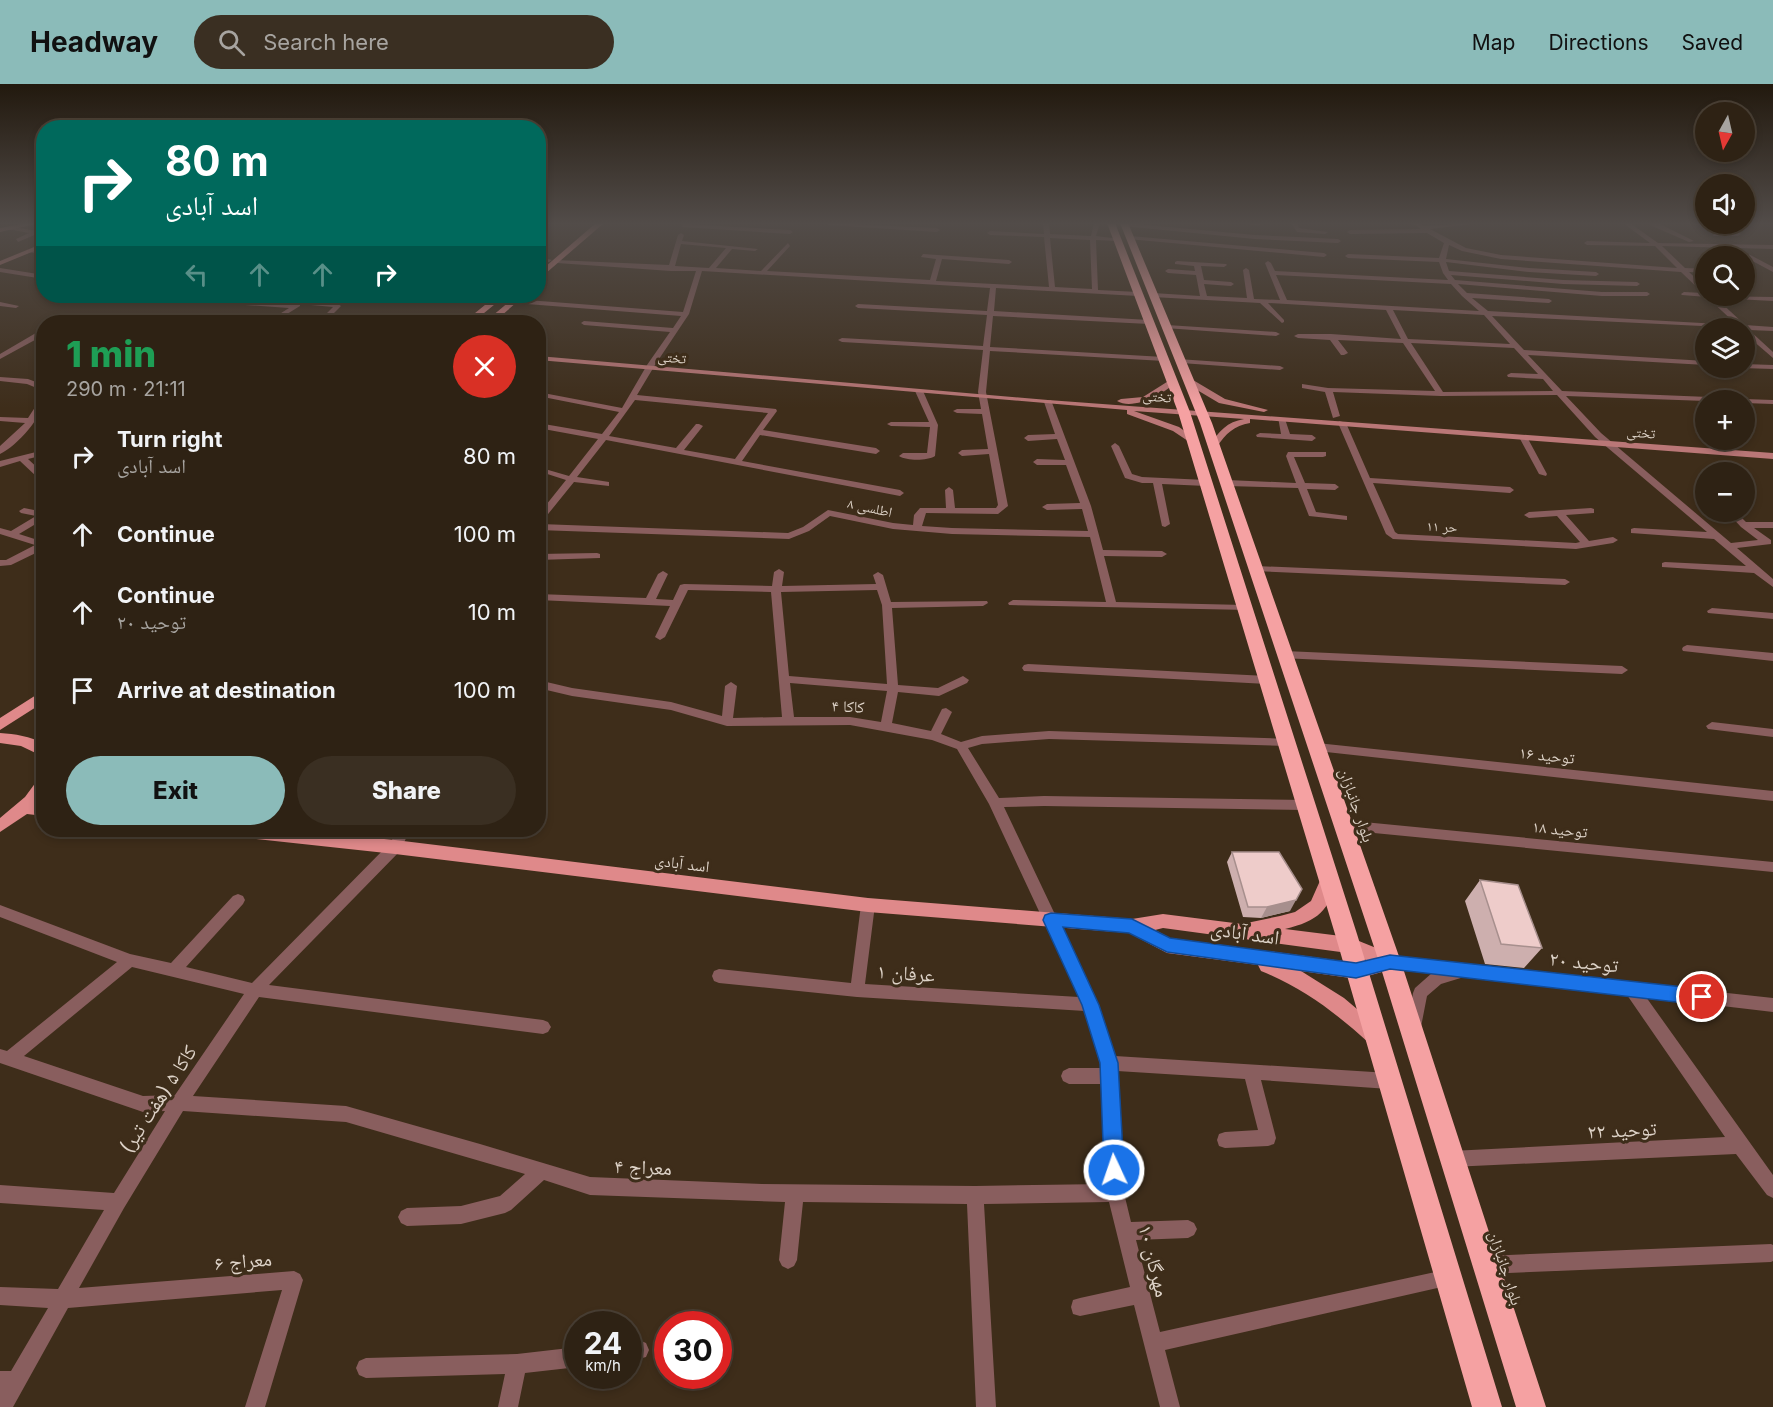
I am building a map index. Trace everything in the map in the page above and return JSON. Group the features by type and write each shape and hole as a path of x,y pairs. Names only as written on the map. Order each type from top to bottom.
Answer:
{"highway":[{"name":"بلوار جانبازان","path":"1142,285 1192,409 1214,446 1227,483 1390,962 1450,1159 1531,1407"},
{"name":"بلوار جانبازان","path":"1192,409 1194,442 1206,483 1329,879 1487,1407"}],"main road":[{"path":"477,315 489,303"},
{"path":"497,315 511,303"},
{"name":"تختی","path":"546,353 919,391 983,392 1048,402 1118,404"},
{"name":"تختی","path":"546,358 651,365 1118,404 1773,448"},
{"path":"1118,404 1145,399 1181,382 1222,401 1266,414"},
{"path":"1118,404 1176,429 1194,442"},
{"path":"1214,446 1220,434 1234,423 1266,414"},
{"name":"تختی","path":"1266,414 1281,419 1339,419 1523,437 1773,456"},
{"path":"0,725 36,700"},
{"path":"0,738 19,739 36,746"},
{"path":"0,826 24,808 36,794"},
{"path":"24,808 36,809"},
{"name":"اسد آبادی","path":"297,837 868,905 1132,926 1163,921 1349,945 1390,962"},
{"path":"1236,931 1284,922 1309,912 1323,900 1329,879"},
{"name":"اسد آبادی","path":"1132,926 1167,945 1356,970"},
{"path":"1239,955 1293,974 1314,986 1340,1004 1377,1037"},
{"path":"1356,970 1390,962"}],"street":[{"path":"546,512 624,411 651,365 686,314 695,285"},
{"path":"967,285 1695,325"},
{"path":"1052,285 1052,289"},
{"path":"1095,285 1095,292"},
{"path":"1202,285 1204,298"},
{"path":"1248,285 1251,300"},
{"path":"1277,285 1284,302"},
{"path":"1456,285 1464,295 1486,313 1598,435 1773,584"},
{"path":"1488,285 1602,294 1647,294"},
{"path":"917,528 919,515 923,510 998,510 1003,506 983,392 993,286"},
{"path":"1684,294 1695,294"},
{"path":"1464,295 1549,302"},
{"path":"1755,298 1773,299"},
{"path":"546,301 686,314"},
{"path":"1262,301 1282,321"},
{"path":"272,303 338,306 328,315"},
{"path":"0,304 16,306"},
{"path":"281,315 299,304"},
{"path":"858,306 1276,333"},
{"path":"1721,306 1733,318"},
{"path":"1388,308 1405,340 1440,394"},
{"path":"584,323 675,330"},
{"path":"1755,328 1773,329"},
{"path":"1298,336 1405,340 1695,362"},
{"path":"1331,336 1344,353"},
{"path":"0,357 36,337"},
{"path":"1755,339 1773,356"},
{"path":"842,340 1280,368"},
{"path":"1755,367 1773,368"},
{"path":"1511,375 1545,377"},
{"path":"0,379 36,384"},
{"path":"1305,386 1328,390 1440,394 1559,393 1695,399"},
{"name":"حر ۱۱","path":"1328,390 1391,534 1396,537 1576,546 1613,540"},
{"path":"903,456 931,456 934,425 919,391"},
{"path":"546,396 624,411"},
{"path":"632,397 773,411 736,462"},
{"path":"1755,401 1773,402"},
{"path":"1048,402 1086,506 1112,605"},
{"path":"957,411 986,412"},
{"path":"0,450 31,421 36,413"},
{"path":"0,419 31,421"},
{"path":"1281,419 1286,436"},
{"path":"891,424 934,425"},
{"path":"678,452 699,426"},
{"path":"546,427 900,493"},
{"path":"758,432 876,451"},
{"path":"1260,435 1312,438"},
{"path":"1028,438 1060,436"},
{"path":"1523,437 1543,474"},
{"path":"1115,446 1128,476 1206,483"},
{"path":"962,453 993,452"},
{"path":"0,464 36,454"},
{"path":"1323,454 1290,455 1312,514 1344,518"},
{"path":"21,457 36,471"},
{"path":"1037,462 1070,463"},
{"path":"546,470 572,479 606,484"},
{"path":"1157,480 1165,524"},
{"path":"1368,480 1510,490"},
{"path":"1227,483 1335,487"},
{"path":"949,490 951,510"},
{"path":"1047,507 1086,506"},
{"path":"24,511 36,513"},
{"path":"1529,515 1591,512"},
{"name":"اطلسی ۸","path":"546,528 789,536 806,529 828,513 893,526 952,531 1094,534"},
{"path":"1559,513 1587,544"},
{"path":"13,534 36,520"},
{"path":"1741,522 1769,542"},
{"path":"1744,525 1773,525"},
{"path":"0,531 36,542"},
{"path":"1634,531 1718,536"},
{"path":"1731,546 1769,542"},
{"path":"0,563 8,563 36,549"},
{"path":"1099,553 1162,554"},
{"path":"546,556 597,556"},
{"path":"1665,565 1758,570"},
{"path":"1256,568 1565,582"},
{"path":"779,572 776,589 788,721"},
{"path":"649,602 663,574"},
{"path":"878,575 887,605 893,687 886,726"},
{"path":"660,637 684,587 776,589 882,587"},
{"path":"546,597 677,603"},
{"path":"887,605 983,603"},
{"path":"1012,603 1245,608"},
{"path":"1712,611 1773,616"},
{"path":"1687,649 1773,657"},
{"path":"1285,655 1622,670"},
{"path":"1028,668 1267,680"},
{"path":"785,679 939,692 963,680"},
{"name":"کاکا ۴","path":"546,686 572,692 671,706 727,722 850,721 934,736 961,746"},
{"path":"727,722 731,686"},
{"path":"934,736 946,712"},
{"path":"1712,726 1773,734"},
{"path":"1051,920 995,803 961,746 982,740 1049,735 1287,742"},
{"name":"توحید ۱۶","path":"1317,747 1773,796"},
{"path":"995,803 1044,801 1306,805"},
{"name":"توحید ۱۸","path":"1343,825 1773,867"},
{"name":"کاکا ۵ (هفت تیر)","path":"2,1407 9,1381 64,1299 118,1202 179,1103 255,990 395,847 400,837"},
{"path":"174,970 238,900"},
{"path":"857,990 868,905"},
{"path":"0,911 130,960 255,990 543,1027"},
{"name":"مهرگان ۱۰","path":"1051,920 1090,1005 1110,1070 1115,1193 1170,1407"},
{"path":"5,1057 130,960"},
{"name":"توحید ۲۰","path":"1390,962 1773,1005"},
{"path":"1413,1037 1420,993 1437,978 1471,971"},
{"name":"عرفان ۱","path":"719,976 857,990 1090,1005"},
{"path":"1631,989 1773,1189"},
{"name":"معراج ۴","path":"5,1057 144,1104 179,1103 346,1114 590,1186 795,1193 975,1195 1115,1193"},
{"path":"1068,1076 1110,1070 1251,1072 1389,1081"},
{"path":"1225,1140 1268,1138 1251,1072"},
{"name":"توحید ۲۲","path":"1450,1159 1740,1145"},
{"path":"407,1217 462,1215 505,1204 542,1171"},
{"path":"788,1260 795,1193"},
{"path":"0,1194 118,1202"},
{"path":"975,1195 986,1407"},
{"path":"1125,1232 1188,1228"},
{"path":"1485,1265 1772,1253"},
{"path":"1154,1343 1449,1278"},
{"name":"معراج ۶","path":"64,1299 294,1280 255,1407"},
{"path":"1080,1307 1141,1294"},
{"path":"0,1296 64,1299"},
{"path":"366,1368 517,1364 564,1359"},
{"path":"508,1407 517,1364"}],"building":[{"path":"1232,852 1279,852 1302,889 1296,900 1267,907 1248,907"},
{"path":"1480,880 1518,885 1542,948 1501,944"}],"route":[{"path":"1114,1170 1109,1063 1090,1005 1051,920 1132,926 1167,945 1356,970 1390,962 1702,997"}]}
